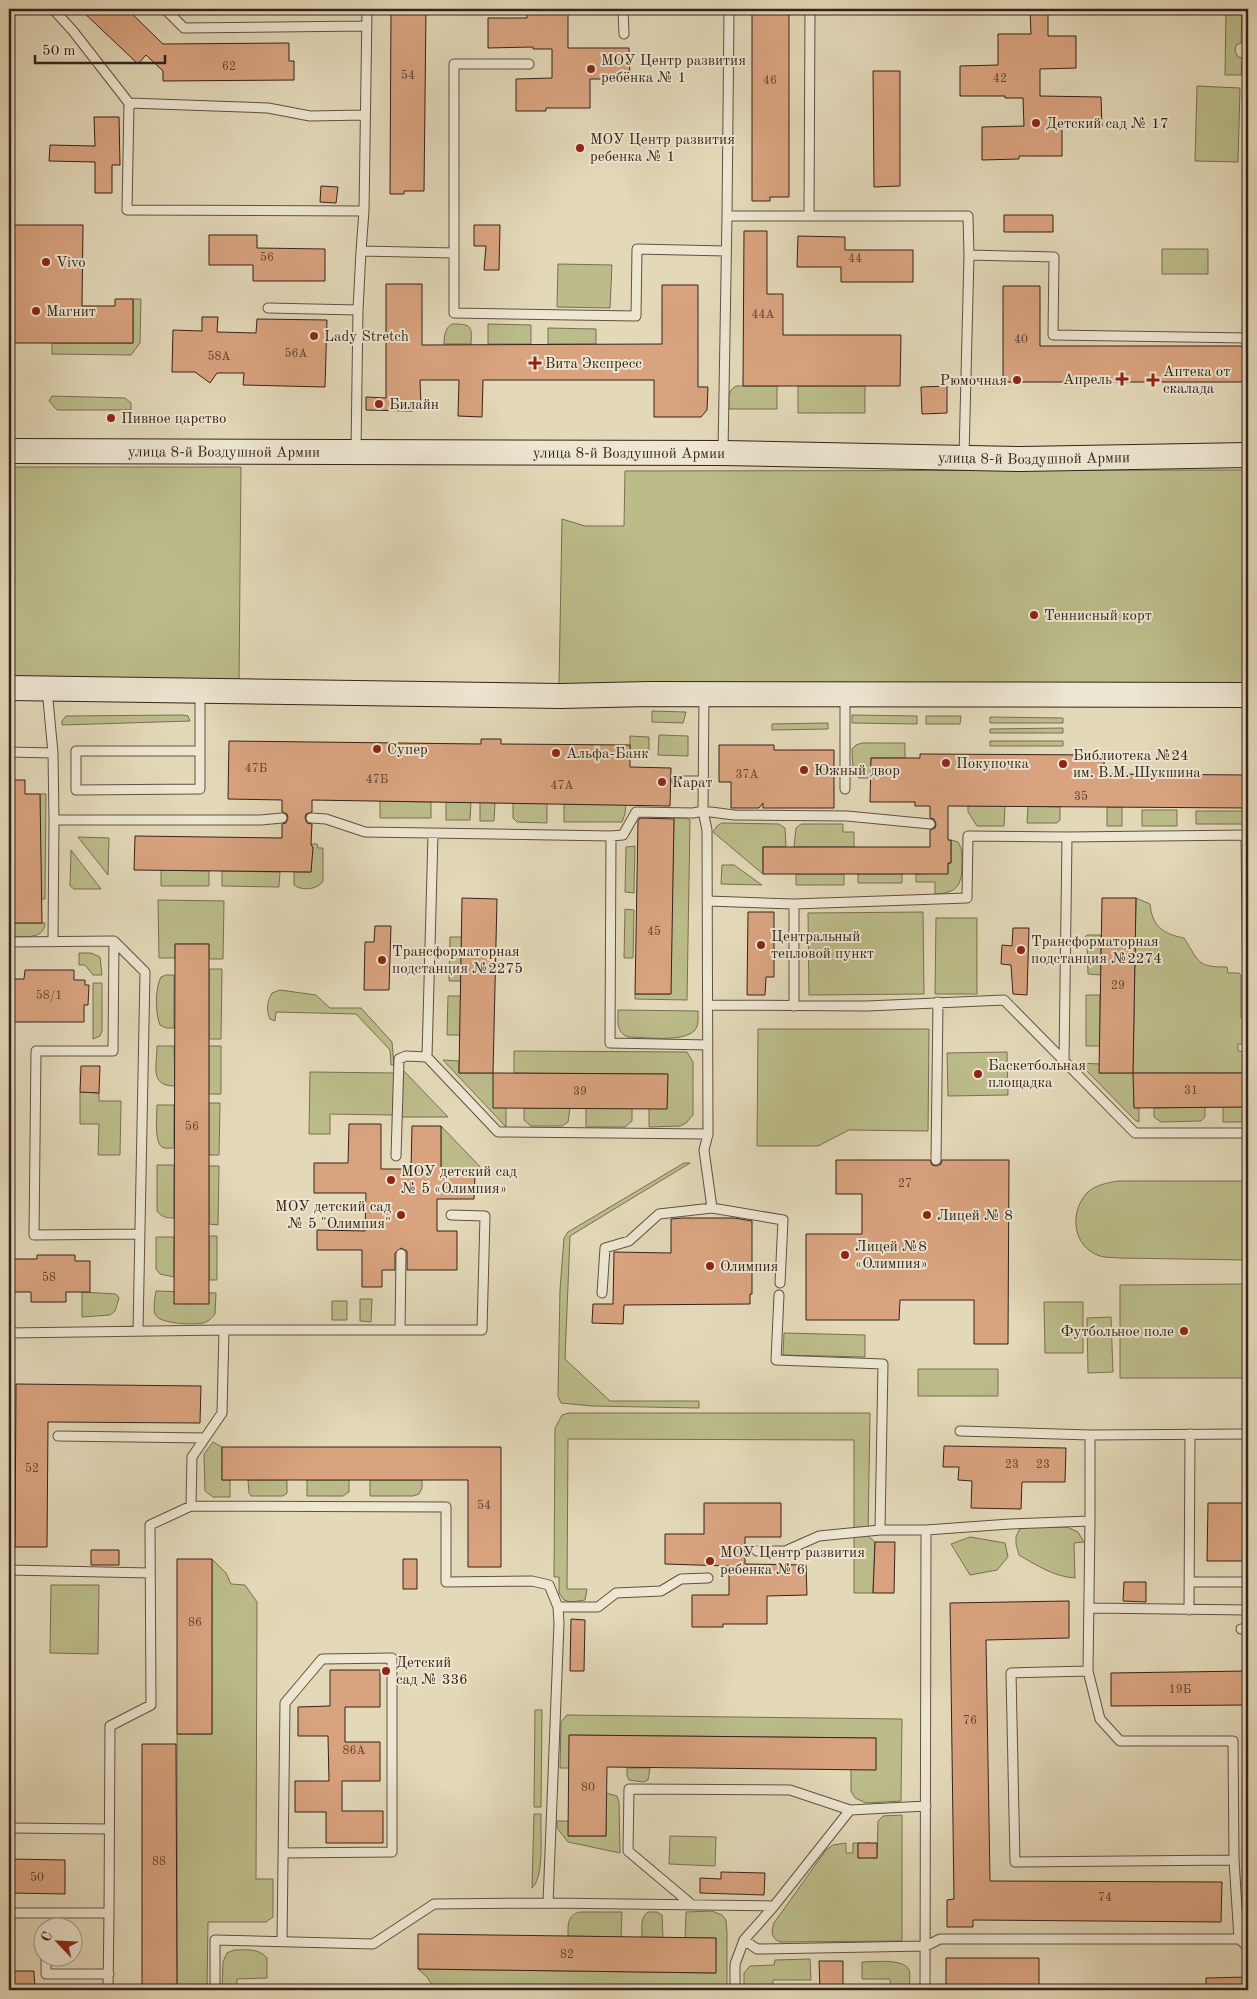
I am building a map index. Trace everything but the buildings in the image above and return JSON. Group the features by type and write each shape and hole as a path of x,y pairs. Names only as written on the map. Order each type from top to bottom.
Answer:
{"street":[{"name":"улица 8-й Воздушной Армии","path":"9,451 723,453 1021,459 1248,455"},
{"path":"9,688 553,696 704,694 1248,695"}],"lane":[{"path":"52,9 72,31 129,103 127,210 364,211"},
{"path":"165,9 184,28 366,26"},
{"path":"356,452 358,310 364,211 367,9"},
{"path":"623,9 624,34"},
{"path":"723,453 729,9"},
{"path":"808,215 810,9"},
{"path":"529,64 454,64 454,313 636,316 637,249 726,250"},
{"path":"129,103 268,108 310,116 365,115"},
{"path":"727,216 968,216 969,256 964,458"},
{"path":"361,251 454,253"},
{"path":"969,256 1054,257 1053,335 1248,338"},
{"path":"268,308 358,310"},
{"path":"47,689 53,753 53,942"},
{"path":"200,690 200,751 200,789 76,790 76,751 200,751"},
{"path":"704,694 703,811 707,830 708,901 708,1134 704,1150 712,1208"},
{"path":"844,694 845,789"},
{"path":"9,752 53,753"},
{"path":"677,781 703,781"},
{"path":"312,818 326,819 365,832 611,836 623,835 636,812 693,813 703,811 734,815 847,816 930,824"},
{"path":"54,820 261,820 282,818"},
{"path":"427,1057 433,834"},
{"path":"611,836 610,1043 708,1045"},
{"path":"708,901 794,904 966,898 968,836 1247,836 1248,1012"},
{"path":"1064,1061 1067,837"},
{"path":"794,904 794,1006"},
{"path":"114,941 113,1051 36,1051 34,1235 140,1234"},
{"path":"9,942 114,941 145,972 138,1331"},
{"path":"708,1005 867,1006 1004,1000 1135,1133 1248,1133"},
{"path":"936,1160 938,1002"},
{"path":"396,1156 399,1059 406,1056 427,1057 498,1132 708,1134"},
{"path":"602,1293 604,1248 629,1241 659,1214 712,1208 782,1220 780,1283"},
{"path":"9,1333 224,1330 482,1330 485,1216 451,1215"},
{"path":"400,1330 401,1254"},
{"path":"779,1294 776,1360 883,1364 880,1530"},
{"path":"191,1506 192,1457 222,1413 224,1330"},
{"path":"960,1431 1090,1435 1248,1434"},
{"path":"1189,1610 1190,1434"},
{"path":"1090,1435 1088,1671 1100,1719 1120,1741 1233,1740 1234,1860 1239,1939"},
{"path":"58,1436 205,1438"},
{"path":"108,1990 110,1726 151,1706 150,1525 191,1506 446,1507 446,1582 532,1581 549,1585 558,1607 548,1903"},
{"path":"757,1551 785,1550 819,1536 880,1530 926,1530 1090,1521"},
{"path":"925,1990 926,1530"},
{"path":"9,1570 150,1573"},
{"path":"558,1607 598,1607 616,1593 661,1591 681,1579 708,1578"},
{"path":"1189,1582 1248,1582"},
{"path":"1090,1608 1248,1610"},
{"path":"282,1941 283,1853 285,1703 322,1659 392,1658 392,1852 283,1853"},
{"path":"1088,1671 1011,1673 1015,1862 1234,1860"},
{"path":"691,1904 628,1851 629,1789 790,1790 850,1810 926,1806"},
{"path":"735,1990 735,1964 744,1940 774,1906 850,1810"},
{"path":"9,1828 109,1829"},
{"path":"215,1990 215,1940 373,1944 434,1904 548,1903 774,1906"},
{"path":"9,1913 109,1913"},
{"path":"744,1940 758,1948 926,1946 940,1939 1239,1939 1248,1947"},
{"path":"46,1966 46,1974 109,1974"}],"green space":[{"path":"1226,9 1242,9 1241,43 1236,45 1235,51 1238,57 1242,58 1241,75 1225,75"},
{"path":"1197,86 1240,88 1238,162 1195,161"},
{"path":"1162,249 1208,249 1208,274 1162,274"},
{"path":"558,264 612,265 610,308 557,307"},
{"path":"133,299 141,299 140,343 131,355 52,354 52,343 133,343"},
{"path":"452,324 469,327 471,330 471,344 444,344 445,332"},
{"path":"488,324 531,325 531,344 488,344"},
{"path":"548,328 596,329 596,344 548,344"},
{"path":"736,386 777,386 777,409 729,409 730,393"},
{"path":"798,386 865,386 865,413 798,413"},
{"path":"52,396 125,398 131,403 131,410 57,410 49,401"},
{"path":"9,467 241,467 239,683 9,682"},
{"path":"1248,470 1248,687 559,685 562,519 585,526 624,526 625,471"},
{"path":"652,711 686,712 683,723 652,722"},
{"path":"852,715 917,716 917,724 852,723"},
{"path":"66,716 188,716 190,721 62,725 62,721"},
{"path":"926,716 961,716 960,724 926,724"},
{"path":"990,717 1063,718 1063,723 990,723"},
{"path":"828,723 828,729 772,730 772,724"},
{"path":"1063,728 1063,733 990,733 990,729"},
{"path":"659,735 688,736 688,756 658,755"},
{"path":"630,736 649,737 649,754 630,754"},
{"path":"990,741 1063,741 1063,746 990,746"},
{"path":"862,743 905,743 905,758 871,758 871,778 859,778 853,771 852,749"},
{"path":"40,794 46,794 45,899 41,899"},
{"path":"380,801 431,802 431,818 380,818"},
{"path":"446,802 471,802 470,820 446,820"},
{"path":"480,802 495,803 494,821 480,821"},
{"path":"513,803 547,803 547,823 517,822 513,818"},
{"path":"564,804 626,804 622,822 564,822"},
{"path":"968,806 1005,806 1004,826 977,826 968,812"},
{"path":"1028,806 1060,807 1060,820 1057,823 1027,823"},
{"path":"1107,807 1122,807 1122,826 1107,826"},
{"path":"1142,810 1177,810 1177,826 1142,826"},
{"path":"1196,811 1245,811 1244,824 1196,824"},
{"path":"674,818 690,820 687,1000 635,999 635,994 670,994"},
{"path":"722,823 779,824 785,828 786,847 763,847 763,874 713,832"},
{"path":"801,824 843,824 843,832 854,832 854,847 794,847 796,828"},
{"path":"78,837 109,838 108,875"},
{"path":"951,840 958,842 961,849 962,869 960,881 955,889 950,892 935,894 935,882 916,882 916,874 948,873 948,863 951,863"},
{"path":"311,844 317,844 318,848 323,848 323,881 321,884 309,889 297,887 294,885 294,872 311,872"},
{"path":"635,846 634,893 625,892 626,847"},
{"path":"71,850 101,889 74,889 70,886"},
{"path":"722,865 734,865 762,885 721,884"},
{"path":"161,870 209,871 209,886 161,886"},
{"path":"222,871 280,872 279,887 222,886"},
{"path":"796,874 844,874 844,885 796,885"},
{"path":"858,874 902,874 902,883 858,883"},
{"path":"1136,898 1150,904 1153,918 1160,928 1170,934 1184,938 1200,962 1210,966 1227,967 1228,973 1239,973 1241,975 1241,1018 1248,1018 1248,1044 1238,1044 1238,1051 1248,1052 1248,1073 1134,1073 1134,1107 1139,1108 1139,1122 1079,1063 1100,1064 1100,1073 1133,1073"},
{"path":"158,900 224,901 223,959 209,959 209,944 175,944 175,958 159,958"},
{"path":"625,909 634,910 633,958 624,958"},
{"path":"923,912 924,994 809,995 808,913"},
{"path":"936,918 977,918 977,994 935,994"},
{"path":"9,923 45,923 41,933 26,937 9,936"},
{"path":"1087,935 1101,935 1101,975 1088,974 1087,944 1081,941"},
{"path":"450,937 462,937 461,981 449,981"},
{"path":"79,953 91,953 100,957 102,975 93,975 85,965 79,965"},
{"path":"209,969 222,969 221,1039 209,1039"},
{"path":"174,975 174,1028 166,1028 160,1025 157,1014 156,1001 159,982 161,977"},
{"path":"93,983 102,983 102,1031 100,1036 93,1039"},
{"path":"280,990 316,995 330,1008 361,1008 392,1042 394,1065 391,1065 390,1050 356,1014 276,1012 275,1021 270,1019 269,1000 272,993"},
{"path":"1086,995 1100,995 1100,1046 1086,1046"},
{"path":"448,996 461,996 460,1035 447,1035"},
{"path":"618,1010 698,1011 698,1024 695,1030 682,1037 628,1037 621,1032 618,1022"},
{"path":"758,1029 929,1029 928,1131 849,1130 818,1146 757,1146"},
{"path":"157,1046 174,1046 175,1086 161,1083 158,1079 156,1074"},
{"path":"209,1046 221,1046 221,1094 209,1094"},
{"path":"514,1051 687,1052 693,1062 693,1115 686,1123 680,1126 649,1127 649,1108 667,1108 667,1074 514,1073"},
{"name":"Баскетбольная площадка","path":"1007,1052 1008,1095 948,1096 947,1053"},
{"path":"443,1060 459,1061 459,1073 493,1073 506,1108 506,1127"},
{"path":"403,1070 448,1117 402,1117"},
{"path":"310,1072 394,1073 393,1115 330,1114 330,1134 309,1134"},
{"path":"80,1092 99,1093 99,1101 121,1101 120,1155 98,1155 99,1124 80,1124"},
{"path":"209,1103 220,1103 219,1155 209,1155"},
{"path":"157,1105 174,1105 174,1148 165,1148 159,1144 156,1121"},
{"path":"1205,1107 1205,1117 1201,1121 1161,1122 1154,1117 1154,1108"},
{"path":"1223,1107 1248,1107 1248,1122 1223,1122"},
{"path":"524,1108 570,1108 568,1122 562,1126 531,1126 524,1120"},
{"path":"586,1108 632,1108 632,1121 625,1127 586,1127"},
{"path":"441,1126 487,1174 441,1176"},
{"path":"684,1163 690,1163 570,1236 565,1359 610,1401 699,1401 699,1408 592,1406 561,1403 558,1396 560,1290 564,1238 568,1232"},
{"path":"157,1165 174,1165 174,1218 164,1217 157,1211"},
{"path":"209,1166 219,1166 218,1225 209,1224"},
{"path":"1118,1181 1248,1181 1248,1260 1119,1258 1102,1257 1091,1252 1079,1238 1076,1229 1077,1211 1086,1194 1093,1188"},
{"path":"209,1236 217,1236 217,1280 209,1280"},
{"path":"156,1237 174,1237 174,1277 160,1274 156,1269"},
{"name":"Футбольное поле","path":"1248,1284 1248,1378 1120,1378 1120,1285"},
{"path":"156,1291 216,1293 215,1314 207,1322 198,1324 184,1324 162,1320 155,1314"},
{"path":"82,1292 116,1294 119,1298 115,1311 110,1315 82,1317"},
{"path":"360,1299 372,1299 371,1322 360,1321"},
{"path":"332,1301 347,1301 347,1320 332,1320"},
{"path":"1044,1302 1083,1302 1083,1353 1045,1353"},
{"path":"1111,1317 1113,1372 1088,1373 1087,1318"},
{"path":"784,1333 865,1335 865,1357 783,1355"},
{"path":"918,1369 998,1369 998,1396 918,1396"},
{"path":"569,1413 870,1413 868,1536 875,1542 873,1593 854,1593 854,1440 568,1439 567,1589 587,1589 585,1600 570,1602 564,1600 559,1593 559,1577 554,1577 555,1428 562,1415"},
{"path":"213,1442 222,1447 222,1480 230,1480 230,1497 213,1497 205,1491 204,1454"},
{"path":"9,1472 16,1472 15,1515 9,1515"},
{"path":"248,1480 287,1480 287,1493 283,1496 251,1496"},
{"path":"307,1480 349,1480 349,1492 343,1496 307,1496"},
{"path":"370,1480 422,1480 422,1488 419,1494 413,1496 370,1496"},
{"path":"1024,1527 1067,1527 1078,1532 1084,1542 1074,1543 1075,1578 1053,1573 1019,1555 1016,1537 1019,1530"},
{"path":"970,1537 1005,1543 1008,1557 997,1570 970,1575 951,1544"},
{"path":"212,1559 226,1573 231,1584 245,1585 257,1602 256,1879 273,1879 273,1917 266,1922 208,1922 207,1990 177,1990 177,1734 212,1734"},
{"path":"51,1585 99,1585 98,1654 50,1653"},
{"path":"535,1710 542,1710 541,1807 534,1807"},
{"path":"567,1715 902,1719 901,1801 866,1803 855,1798 851,1791 851,1769 876,1738 570,1735 569,1768 560,1768 561,1722"},
{"path":"627,1768 650,1768 648,1780 643,1782 629,1780"},
{"path":"606,1793 617,1796 619,1802 620,1853 568,1842 557,1828 557,1821 568,1821 569,1836 606,1836"},
{"path":"534,1814 541,1814 541,1853 539,1874 532,1888"},
{"path":"902,1815 902,1941 780,1942 773,1937 774,1923 826,1850 833,1845 846,1843 846,1853 853,1853 853,1843 858,1843 858,1858 866,1857 866,1843 870,1843 870,1858 877,1858 878,1821 883,1816"},
{"path":"670,1836 716,1837 715,1866 669,1864"},
{"path":"712,1911 722,1915 726,1920 727,1990 435,1990 427,1977 418,1969 715,1973 716,1938 685,1938 686,1912"},
{"path":"580,1912 622,1912 621,1937 568,1936 570,1918"},
{"path":"648,1912 657,1912 662,1915 663,1938 642,1937 643,1920"},
{"path":"234,1950 252,1950 264,1955 267,1958 267,1978 237,1979 237,1990 222,1990 223,1962 227,1953"},
{"path":"810,1959 811,1980 773,1980 773,1990 744,1990 744,1973 750,1966 774,1965 775,1960"},
{"path":"862,1962 895,1962 906,1966 910,1972 909,1990 891,1990 890,1979 862,1979"}],"place":[{"name":"МОУ Центр развития ребёнка № 1","path":"591,69"},
{"name":"Детский сад № 17","path":"1036,123"},
{"name":"МОУ Центр развития ребенка № 1","path":"580,148"},
{"name":"Vivo","path":"46,262"},
{"name":"Магнит","path":"36,311"},
{"name":"Lady Stretch","path":"314,336"},
{"name":"Вита Экспресс","path":"535,363"},
{"name":"Апрель","path":"1122,379"},
{"name":"Рюмочная","path":"1017,380"},
{"name":"Аптека от скалада","path":"1153,380"},
{"name":"Билайн","path":"379,404"},
{"name":"Пивное царство","path":"111,418"},
{"name":"Теннисный корт","path":"1034,615"},
{"name":"Супер","path":"377,749"},
{"name":"Альфа-Банк","path":"556,753"},
{"name":"Покупочка","path":"946,763"},
{"name":"Библиотека №24 им. В.М. Шукшина","path":"1063,764"},
{"name":"Южный двор","path":"804,770"},
{"name":"Карат","path":"662,782"},
{"name":"Центральный тепловой пункт","path":"761,945"},
{"name":"Трансформаторная подстанция №2274","path":"1021,950"},
{"name":"Трансформаторная подстанция №2275","path":"382,960"},
{"name":"Баскетбольная площадка","path":"978,1074"},
{"name":"МОУ детский сад № 5 «Олимпия»","path":"391,1180"},
{"name":"МОУ детский сад № 5 \"Олимпия\"","path":"401,1215"},
{"name":"Лицей № 8","path":"927,1215"},
{"name":"Лицей №8 «Олимпия»","path":"845,1255"},
{"name":"Олимпия","path":"710,1266"},
{"name":"Футбольное поле","path":"1184,1331"},
{"name":"МОУ Центр развития ребенка № 6","path":"710,1561"},
{"name":"Детский сад № 336","path":"386,1671"}]}
